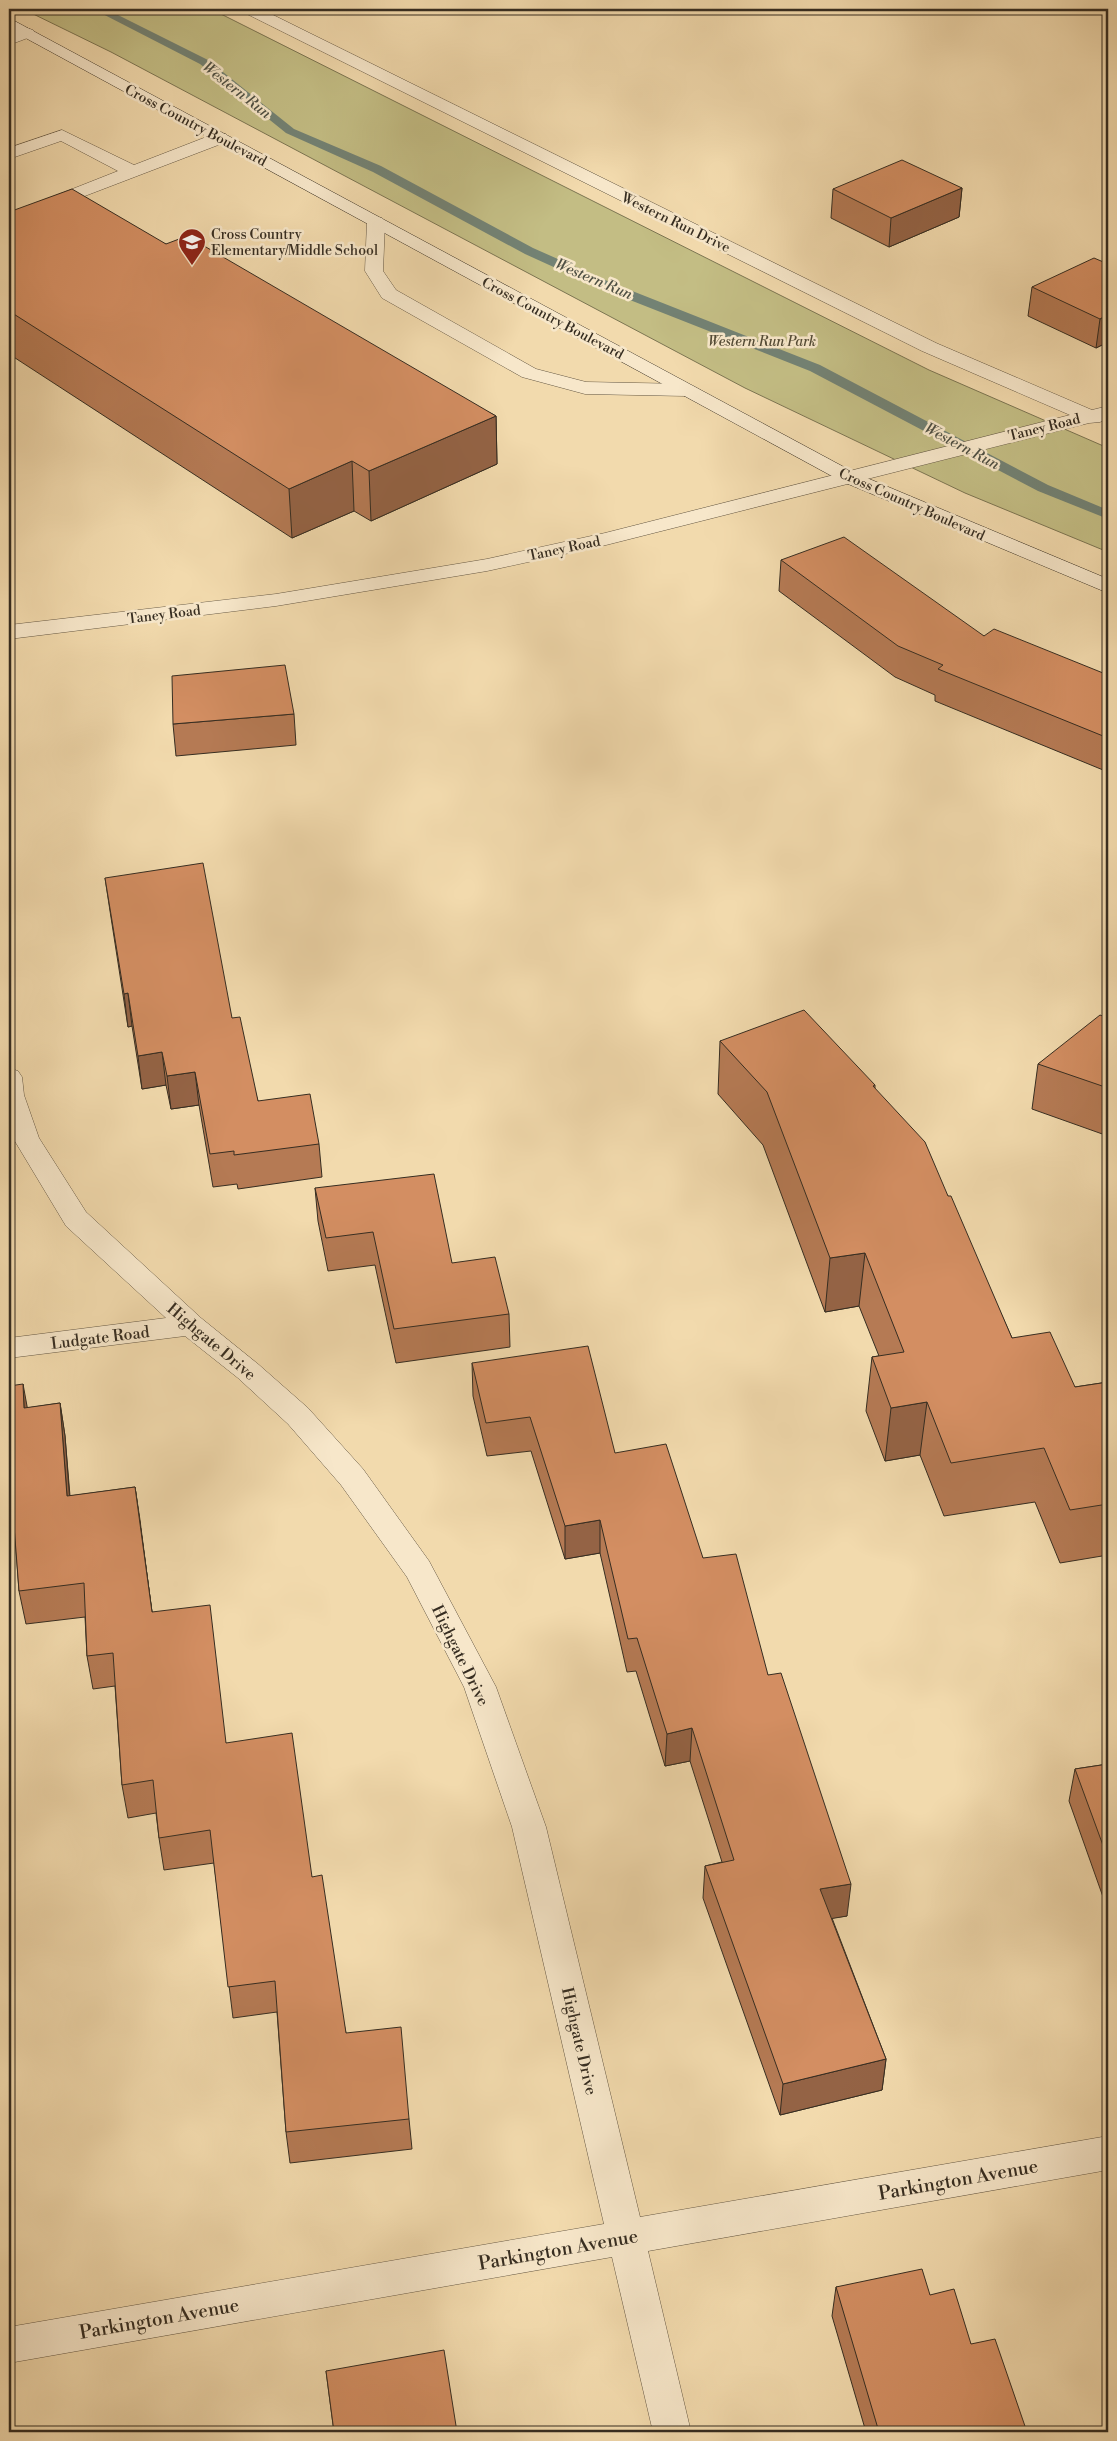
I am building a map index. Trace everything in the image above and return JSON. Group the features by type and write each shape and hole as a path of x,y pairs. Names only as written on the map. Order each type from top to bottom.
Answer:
{"street":[{"name":"Western Run Drive","path":"249,9 929,347 1108,425"},
{"name":"Cross Country Boulevard","path":"9,23 848,477 1108,587"},
{"path":"9,40 27,33"},
{"path":"9,154 62,135 133,172"},
{"path":"9,220 220,138"},
{"path":"376,222 374,271 389,294 529,373 585,388 686,390"},
{"name":"Taney Road","path":"9,632 276,600 487,565 606,539 919,460 1028,430 1108,412"},
{"name":"Highgate Drive","path":"9,1077 11,1095 26,1138 76,1219 191,1325 248,1371 298,1416 352,1478 418,1570 480,1687 529,1827 672,2432"},
{"name":"Ludgate Road","path":"9,1348 191,1325"},
{"name":"Parkington Avenue","path":"9,2344 1108,2153"}],"green space":[{"name":"Western Run Park","path":"23,9 211,9 929,370 1108,448 1108,552 965,493 745,388 111,52"}],"building":[{"path":"902,160 962,188 891,218 833,189"},
{"path":"72,189 166,244 187,236 496,416 369,471 352,461 289,489 9,311 9,212"},
{"path":"1094,258 1108,264 1108,314 1100,319 1032,287"},
{"path":"844,537 984,636 994,629 1108,675 1108,738 938,669 943,665 898,646 781,560"},
{"path":"285,665 294,714 173,724 172,676"},
{"path":"203,863 232,1018 240,1017 258,1101 310,1094 319,1144 234,1155 234,1151 210,1154 195,1072 167,1076 162,1052 138,1056 128,993 124,994 105,878"},
{"path":"804,1010 875,1085 873,1086 925,1142 948,1196 951,1196 1012,1338 1050,1332 1075,1387 1108,1382 1108,1504 1070,1510 1044,1448 951,1463 927,1402 891,1408 872,1357 904,1352 865,1253 830,1258 767,1092 720,1041"},
{"path":"1100,1015 1108,1018 1108,1088 1038,1064"},
{"path":"434,1174 452,1263 495,1257 509,1314 394,1329 373,1232 326,1238 315,1188"},
{"path":"588,1346 615,1453 666,1444 703,1558 736,1554 768,1675 781,1673 851,1884 820,1889 886,2059 783,2084 705,1866 734,1860 692,1728 667,1734 637,1638 628,1639 600,1520 565,1526 530,1417 486,1423 472,1363"},
{"path":"23,1384 24,1408 60,1403 67,1496 135,1487 152,1612 210,1605 226,1743 292,1733 312,1877 322,1875 346,2033 401,2027 409,2119 286,2132 275,1981 228,1987 210,1830 159,1838 153,1780 122,1785 113,1653 87,1656 84,1583 19,1591 9,1473 9,1386"},
{"path":"1108,1764 1108,1859 1075,1769"},
{"path":"922,2269 930,2295 954,2289 971,2344 995,2339 1027,2432 879,2432 836,2287"},
{"path":"444,2350 457,2432 334,2432 326,2371"}],"waterway":[{"name":"Western Run","path":"98,9 204,62 290,131 377,169 529,251 607,286 815,368 1043,488 1108,515"}],"place":[{"name":"Cross Country Elementary/Middle School","path":"192,266"}]}
